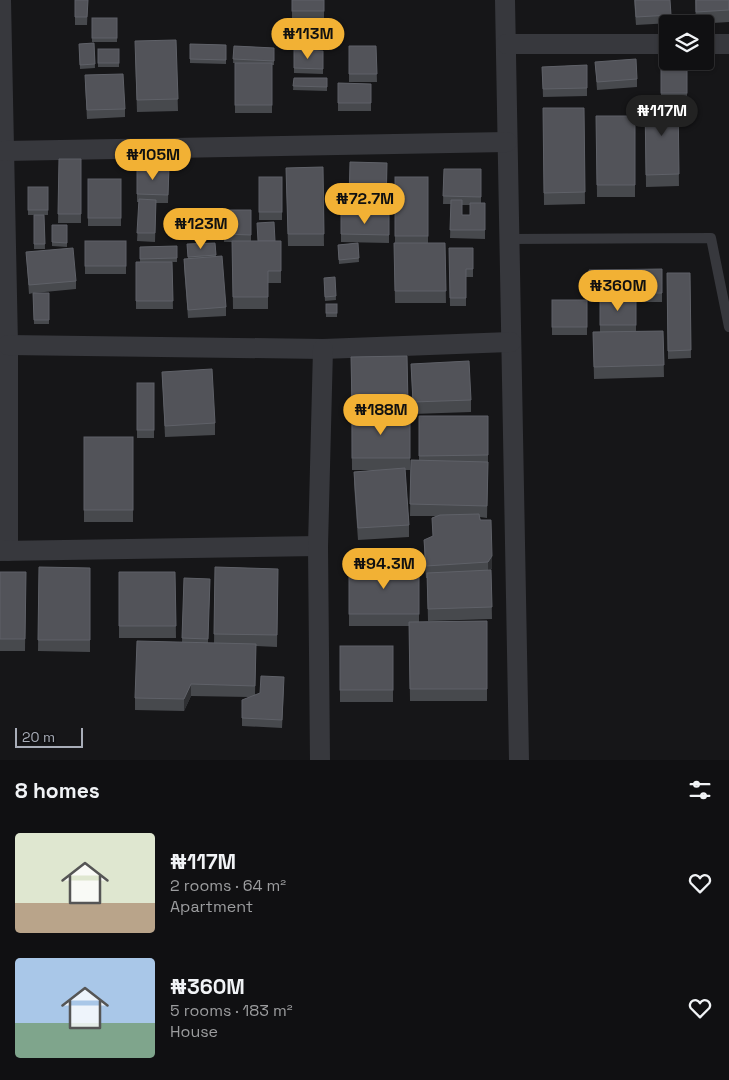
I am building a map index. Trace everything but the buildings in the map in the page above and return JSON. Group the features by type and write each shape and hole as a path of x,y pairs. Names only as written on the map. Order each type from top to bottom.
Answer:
{"street":[{"path":"1,0 8,345 4,551 318,546"},
{"path":"505,0 519,760"},
{"path":"506,44 659,44"},
{"path":"714,44 729,44"},
{"path":"4,151 507,142"},
{"path":"8,345 323,349 511,342"},
{"path":"320,760 318,546 323,349"}],"lane":[{"path":"509,239 711,238 729,327"}]}
